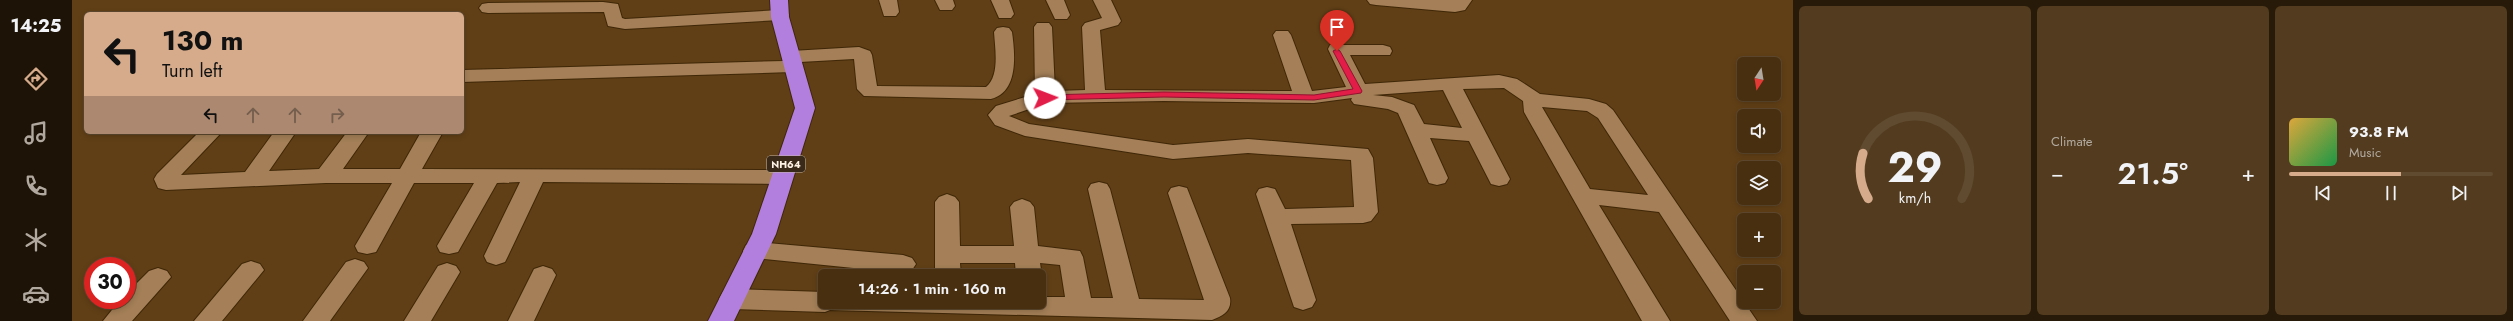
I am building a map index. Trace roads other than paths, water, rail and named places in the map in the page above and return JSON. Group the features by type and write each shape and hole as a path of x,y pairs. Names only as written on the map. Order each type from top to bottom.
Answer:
{"highway":[{"name":"NH64","path":"726,310 764,234 804,108 780,8"}],"street":[{"path":"1095,95 1091,27 1112,21 1102,0"},
{"path":"1376,0 1455,7 1459,6 1462,0"},
{"path":"488,8 511,4 605,3 612,8 614,22 625,24 780,8"},
{"path":"464,76 792,61 859,53 863,55 867,89 871,92 991,93 995,91 1006,65 1003,15"},
{"path":"1043,27 1045,98"},
{"path":"1282,35 1304,97"},
{"path":"1358,91 1337,49 1383,51"},
{"path":"1277,217 1363,215 1366,212 1362,158 1360,154 1248,146 1173,152 1026,130 1002,120 998,115 1003,110 1045,98 1095,95 1304,97 1450,84 1499,81 1510,83 1534,100 1599,108 1606,114 1744,321"},
{"path":"1450,84 1474,135 1499,179"},
{"path":"1327,96 1401,105 1407,109 1437,178"},
{"path":"1534,100 1532,106 1534,112 1650,313 1657,321"},
{"path":"1416,130 1474,135"},
{"path":"209,134 165,179 166,183 172,184 253,178 326,176 535,175 782,177"},
{"path":"253,178 284,134"},
{"path":"326,176 357,134"},
{"path":"316,321 361,257 431,134"},
{"path":"496,256 535,175"},
{"path":"449,246 489,176"},
{"path":"1099,189 1128,307"},
{"path":"1046,305 1200,310 1212,310 1218,305 1179,193"},
{"path":"1267,194 1277,217 1303,300"},
{"path":"1582,195 1666,204"},
{"path":"947,202 948,266 1028,265 1071,257 1080,306"},
{"path":"1022,207 1028,265"},
{"path":"755,251 903,264"},
{"path":"207,321 251,270"},
{"path":"417,321 447,272"},
{"path":"521,321 544,274"},
{"path":"116,321 158,277"},
{"path":"726,310 818,303"}]}
